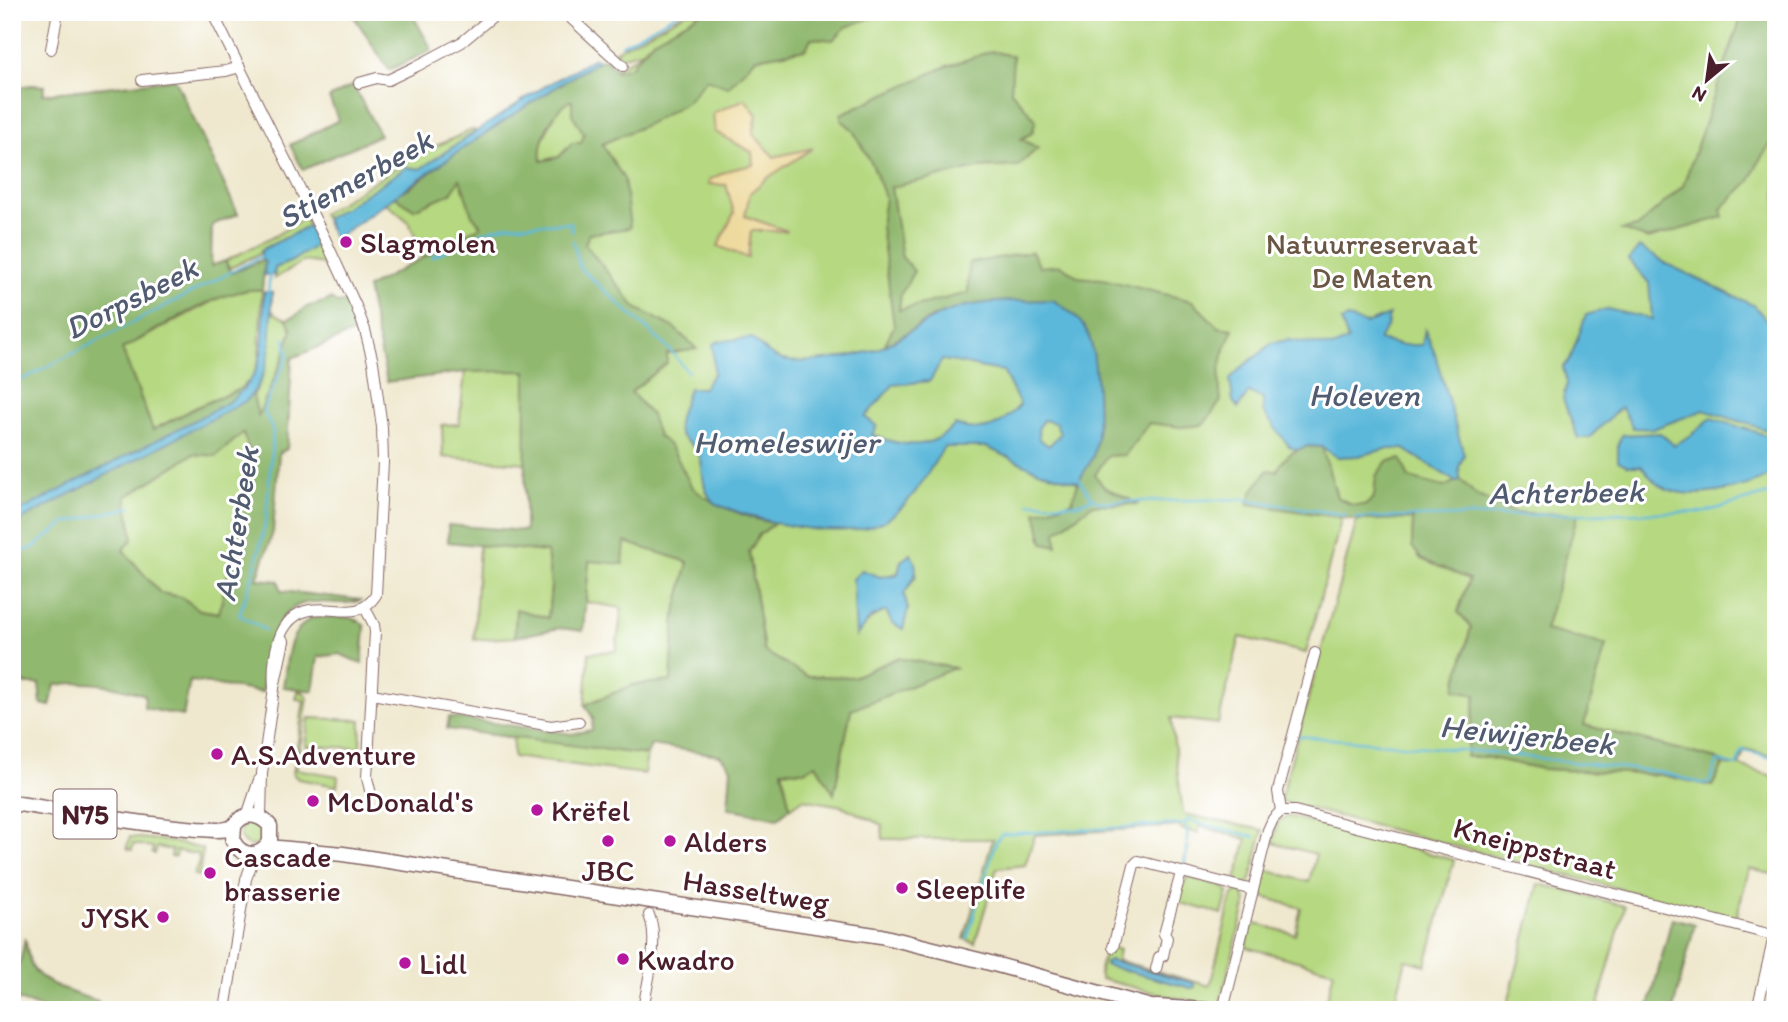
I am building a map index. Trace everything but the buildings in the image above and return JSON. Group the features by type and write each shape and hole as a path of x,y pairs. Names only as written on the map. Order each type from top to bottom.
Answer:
{"main road":[{"name":"N75","path":"12,803 159,826 218,830 234,834"},
{"path":"254,817 266,821 270,840 249,854 234,834 254,817"},
{"name":"Hasseltweg","path":"270,840 343,854 881,936 1159,1008 1206,1010"}],"street":[{"path":"51,49 58,12"},
{"path":"212,12 356,306 373,362 382,427 383,462 376,595 365,608 344,611 312,609 297,614 287,624 275,657 274,688 254,817"},
{"path":"359,83 376,74 388,80 417,66 462,42 498,12"},
{"path":"564,12 623,66"},
{"path":"142,80 226,71 240,67"},
{"path":"365,608 375,632 367,778 370,790"},
{"path":"1223,1010 1268,830 1273,818 1281,811 1278,791 1315,653"},
{"path":"372,694 551,726 579,722"},
{"name":"Kneippstraat","path":"1281,811 1295,811 1775,934"},
{"path":"225,1010 249,854"},
{"path":"1113,947 1134,865 1138,861 1253,890"},
{"path":"1156,969 1159,957 1163,956 1167,938 1164,934 1181,873"},
{"path":"643,1010 654,940 653,923 649,915"},
{"path":"1757,1010 1775,934"}],"green space":[{"path":"351,12 411,12 432,50 389,70"},
{"path":"687,12 703,12 653,40 642,51 621,57 615,51"},
{"path":"703,12 887,12 846,27 833,40 811,38 806,49 756,58 728,87 706,79 688,101 650,123 602,144 624,179 630,228 589,234 585,244 636,308 673,327 697,349 667,354 667,363 631,392 651,415 658,436 673,452 691,485 706,497 730,509 775,523 759,535 749,552 764,651 806,676 853,677 897,658 955,668 851,710 834,794 816,764 804,771 782,770 790,808 778,818 728,808 731,768 720,755 651,745 647,755 447,729 449,717 572,734 592,730 593,718 585,705 633,685 671,681 675,616 688,562 625,542 623,564 589,561 583,631 560,628 515,637 516,609 548,618 551,586 547,552 448,542 448,525 525,531 526,371 465,372 387,382 367,288 481,226 472,215 460,179 451,193 414,209 395,195 418,182 453,155 546,93 604,58 617,71 630,67 653,40","holes":["572,101 572,114 584,134 581,143 572,143 559,157 541,161 544,136 551,120 563,106"]},
{"name":"Natuurreservaat De Maten","path":"801,12 1776,12 1776,757 1745,749 1739,766 1776,777 1776,875 1749,869 1736,919 1280,801 1357,520 1413,519 1412,546 1421,559 1469,579 1458,612 1471,627 1455,689 1476,695 1467,757 1485,757 1543,769 1662,775 1712,786 1723,765 1735,766 1584,725 1545,630 1577,514 1515,513 1507,509 1357,510 1252,494 1249,504 1342,516 1306,653 1240,637 1218,724 1171,718 1183,814 1263,830 1251,880 1246,885 1237,884 1236,880 1247,839 1200,826 1198,833 1181,829 1180,826 1035,835 1025,865 997,868 975,943 964,939 993,839 883,839 882,825 842,806 803,799 790,808 782,770 804,771 816,764 834,793 851,710 953,668 897,658 853,677 806,676 764,651 749,552 759,535 774,524 643,546 688,562 675,616 671,682 633,685 585,705 589,653 616,651 622,608 586,602 589,560 564,369 430,270 409,222 386,203 395,195 399,199 460,179 602,208 584,136 581,143 572,143 559,157 541,161 539,147 559,107 641,53","holes":["1072,502 1137,504 1092,504 1056,532","911,555 916,576 904,594 908,610 882,612 856,634 856,609 880,577 898,573 901,561"]},
{"path":"1743,12 1776,12 1776,136 1759,161 1750,181 1721,209 1723,217 1648,239 1622,230 1637,227 1683,186"},
{"path":"991,51 1013,56 1011,91 1036,120 1032,133 1021,139 1038,148 1018,166 978,168 891,187 902,257 914,271 901,294 899,310 968,293 969,263 1032,252 1040,267 1061,265 1078,277 1103,279 1192,301 1218,327 1233,329 1221,364 1221,401 1203,425 1181,427 1149,423 1125,455 1107,456 1095,475 1104,487 1139,504 1092,505 1056,532 1057,546 1043,543 1036,512 1072,502 1078,482 1094,453 1010,301 967,306 935,316 884,346 894,326 881,226 885,197 873,166 852,129 841,120 841,114 945,67"},
{"path":"175,79 238,214 212,225 211,266 225,261 232,273 262,260 265,262 262,290 228,295 210,302 122,349 153,430 199,406 238,390 253,378 261,380 253,396 258,416 284,356 292,330 287,319 307,307 330,299 339,304 349,301 355,332 292,358 287,449 279,453 273,532 257,579 279,581 281,591 362,600 344,603 313,602 298,605 287,612 274,635 262,692 190,681 183,716 144,708 145,695 90,683 55,685 50,706 41,704 39,684 21,684 20,670 12,669 12,89 31,85 45,86 43,94","holes":["243,433 253,461 236,527 234,548 219,613 200,610 181,597 160,593 123,550 133,539 126,497 193,454 216,456"]},
{"path":"353,85 380,135 303,170 290,145 339,120 329,98"},
{"path":"472,130 476,131 420,169 407,167 325,219 322,214 418,154"},
{"path":"304,218 309,226 261,250 261,253 230,268 225,261 275,236"},
{"path":"318,244 333,271 329,273 324,264 304,261 274,279 275,268 292,261"},
{"path":"253,289 262,290 259,358 253,378 238,390 199,406 153,430 122,349 224,295"},
{"path":"272,310 287,319 292,329 284,356 258,417 253,396 267,358"},
{"path":"526,370 526,463 443,457 442,425 459,424 465,372"},
{"path":"243,433 253,461 236,527 234,548 219,613 200,610 181,597 160,593 122,550 133,539 125,498 193,454 216,455"},
{"path":"1308,446 1322,447 1337,497 1352,505 1366,505 1374,497 1376,476 1387,461 1401,459 1409,478 1444,487 1460,479 1476,495 1515,513 1578,514 1545,630 1606,645 1584,725 1716,759 1723,765 1712,786 1662,775 1543,769 1485,757 1466,757 1476,695 1455,689 1471,627 1458,612 1469,579 1421,559 1412,546 1413,519 1357,520 1248,504 1253,490 1268,470 1277,471 1289,455"},
{"path":"479,545 547,552 551,586 548,618 516,610 515,637 474,640"},
{"path":"340,617 361,622 365,627 362,664 340,654 318,657 313,691 283,687 292,640 296,632 311,618"},
{"path":"298,691 308,698 296,769 338,776 337,786 298,779 293,774 304,700 296,699"},
{"path":"309,718 361,720 360,748 305,746"},
{"path":"513,737 647,755 644,774 513,757"},
{"path":"1288,816 1454,860 1426,965 1406,960 1393,1010 1324,1010 1334,971 1246,947 1253,923 1295,934 1301,908 1260,896 1266,870 1309,882 1316,854 1273,843 1278,822"},
{"path":"252,822 261,825 264,834 261,843 252,846 243,843 240,834 243,825"},
{"path":"130,837 168,841 203,849 199,876 194,875 199,861 198,854 176,851 175,857 171,857 172,850 157,847 155,854 152,853 153,847 133,844 132,850 128,849"},
{"path":"1187,877 1223,887 1228,892 1222,914 1180,903 1177,897"},
{"path":"1539,884 1625,906 1598,1005 1618,1010 1506,1010"},
{"path":"1239,891 1246,902 1221,1000 1217,1005 1167,996 1101,979 1099,974 1106,946 1119,950 1117,960 1210,986 1232,896","holes":["1109,960 1194,983 1195,987 1191,988 1106,965"]},
{"path":"1672,918 1695,924 1673,1010 1648,1010"},
{"path":"25,938 30,962 36,972 61,988 98,1001 97,1010 48,1010 12,998 12,963 17,964 21,959"}],"sand":[{"path":"745,99 757,115 753,134 774,157 813,148 750,193 745,216 787,231 751,231 748,258 718,246 734,213 726,185 709,184 709,180 729,170 753,165 752,152 715,132 713,113"}],"water":[{"path":"594,58 598,61 497,125 334,240 325,219 407,167 420,169 537,91"},
{"path":"309,226 318,244 292,261 275,268 274,275 264,275 265,262 262,260 261,250"},
{"path":"1639,247 1669,265 1755,306 1767,321 1776,326 1776,428 1770,431 1704,410 1653,429 1633,428 1621,407 1589,438 1578,438 1563,399 1567,383 1563,368 1570,359 1586,315 1607,309 1652,319 1649,283 1629,260"},
{"path":"264,292 272,292 270,350 262,377 246,401 12,525 12,515 222,406 238,395 249,383 260,357"},
{"name":"Homeleswijer","path":"1053,300 1073,314 1085,328 1094,358 1097,393 1096,442 1093,457 1078,482 1039,471 986,447 944,447 913,495 889,518 855,529 814,529 772,522 716,504 706,490 698,452 679,433 678,420 689,388 703,388 714,373 713,344 719,341 752,338 770,354 783,360 834,359 884,346 934,318 966,306","holes":["942,360 1003,371 1020,405 991,427 975,429 955,425 926,443 906,444 872,435 877,426 865,417 893,385 930,381","1043,420 1056,423 1060,434 1049,446 1039,439 1038,429"]},
{"name":"Holeven","path":"1389,315 1387,327 1379,340 1400,345 1422,345 1425,330 1435,354 1464,455 1459,467 1460,479 1456,482 1404,449 1386,449 1358,456 1337,457 1322,447 1308,446 1296,450 1289,446 1263,412 1263,399 1249,392 1238,408 1233,401 1230,380 1239,369 1271,343 1288,340 1333,347 1348,340 1341,321 1348,318 1366,324"},
{"path":"1711,418 1776,438 1776,472 1750,484 1719,492 1687,493 1660,486 1641,466 1628,466 1618,461 1618,444 1622,435 1660,433 1674,445 1690,436"},
{"path":"911,554 916,570 904,594 908,610 903,629 892,623 886,611 871,617 856,636 853,579 862,570 880,577 898,574 901,561"},
{"path":"1109,960 1194,983 1195,987 1105,965"}],"waterway":[{"name":"Stiemerbeek","path":"621,45 680,12"},
{"name":"Achterbeek","path":"432,257 484,232 507,225 571,223 572,232"},
{"path":"573,241 580,268 670,350 688,372"},
{"name":"Dorpsbeek","path":"12,385 264,255"},
{"name":"Stiemerbeek","path":"268,294 270,273"},
{"name":"Achterbeek","path":"265,630 239,615 254,572 266,520 273,431 263,410 288,356 285,338"},
{"name":"Achterbeek","path":"1079,479 1092,498 1100,502 1243,499 1346,515"},
{"name":"Achterbeek","path":"1355,518 1705,512 1776,492"},
{"path":"1029,503 1077,504 1091,499"},
{"name":"Achterbeek","path":"12,556 34,547 65,523 131,507"},
{"name":"Heiwijerbeek","path":"1298,736 1484,752 1660,772 1700,783 1709,783 1718,761 1737,766 1742,750 1776,759"},
{"name":"Heiwijerbeek","path":"967,939 996,841 1002,834 1185,824 1187,820 1255,837"},
{"path":"1186,826 1188,842"},
{"path":"1184,864 1188,846"}],"place":[{"name":"Slagmolen","path":"346,242"},
{"name":"A.S.Adventure","path":"217,754"},
{"name":"McDonald's","path":"313,801"},
{"name":"Krëfel","path":"537,810"},
{"name":"JBC","path":"608,841"},
{"name":"Alders","path":"670,841"},
{"name":"Cascade brasserie","path":"210,873"},
{"name":"Sleeplife","path":"902,888"},
{"name":"JYSK","path":"163,917"},
{"name":"Kwadro","path":"623,959"},
{"name":"Lidl","path":"405,963"}]}
